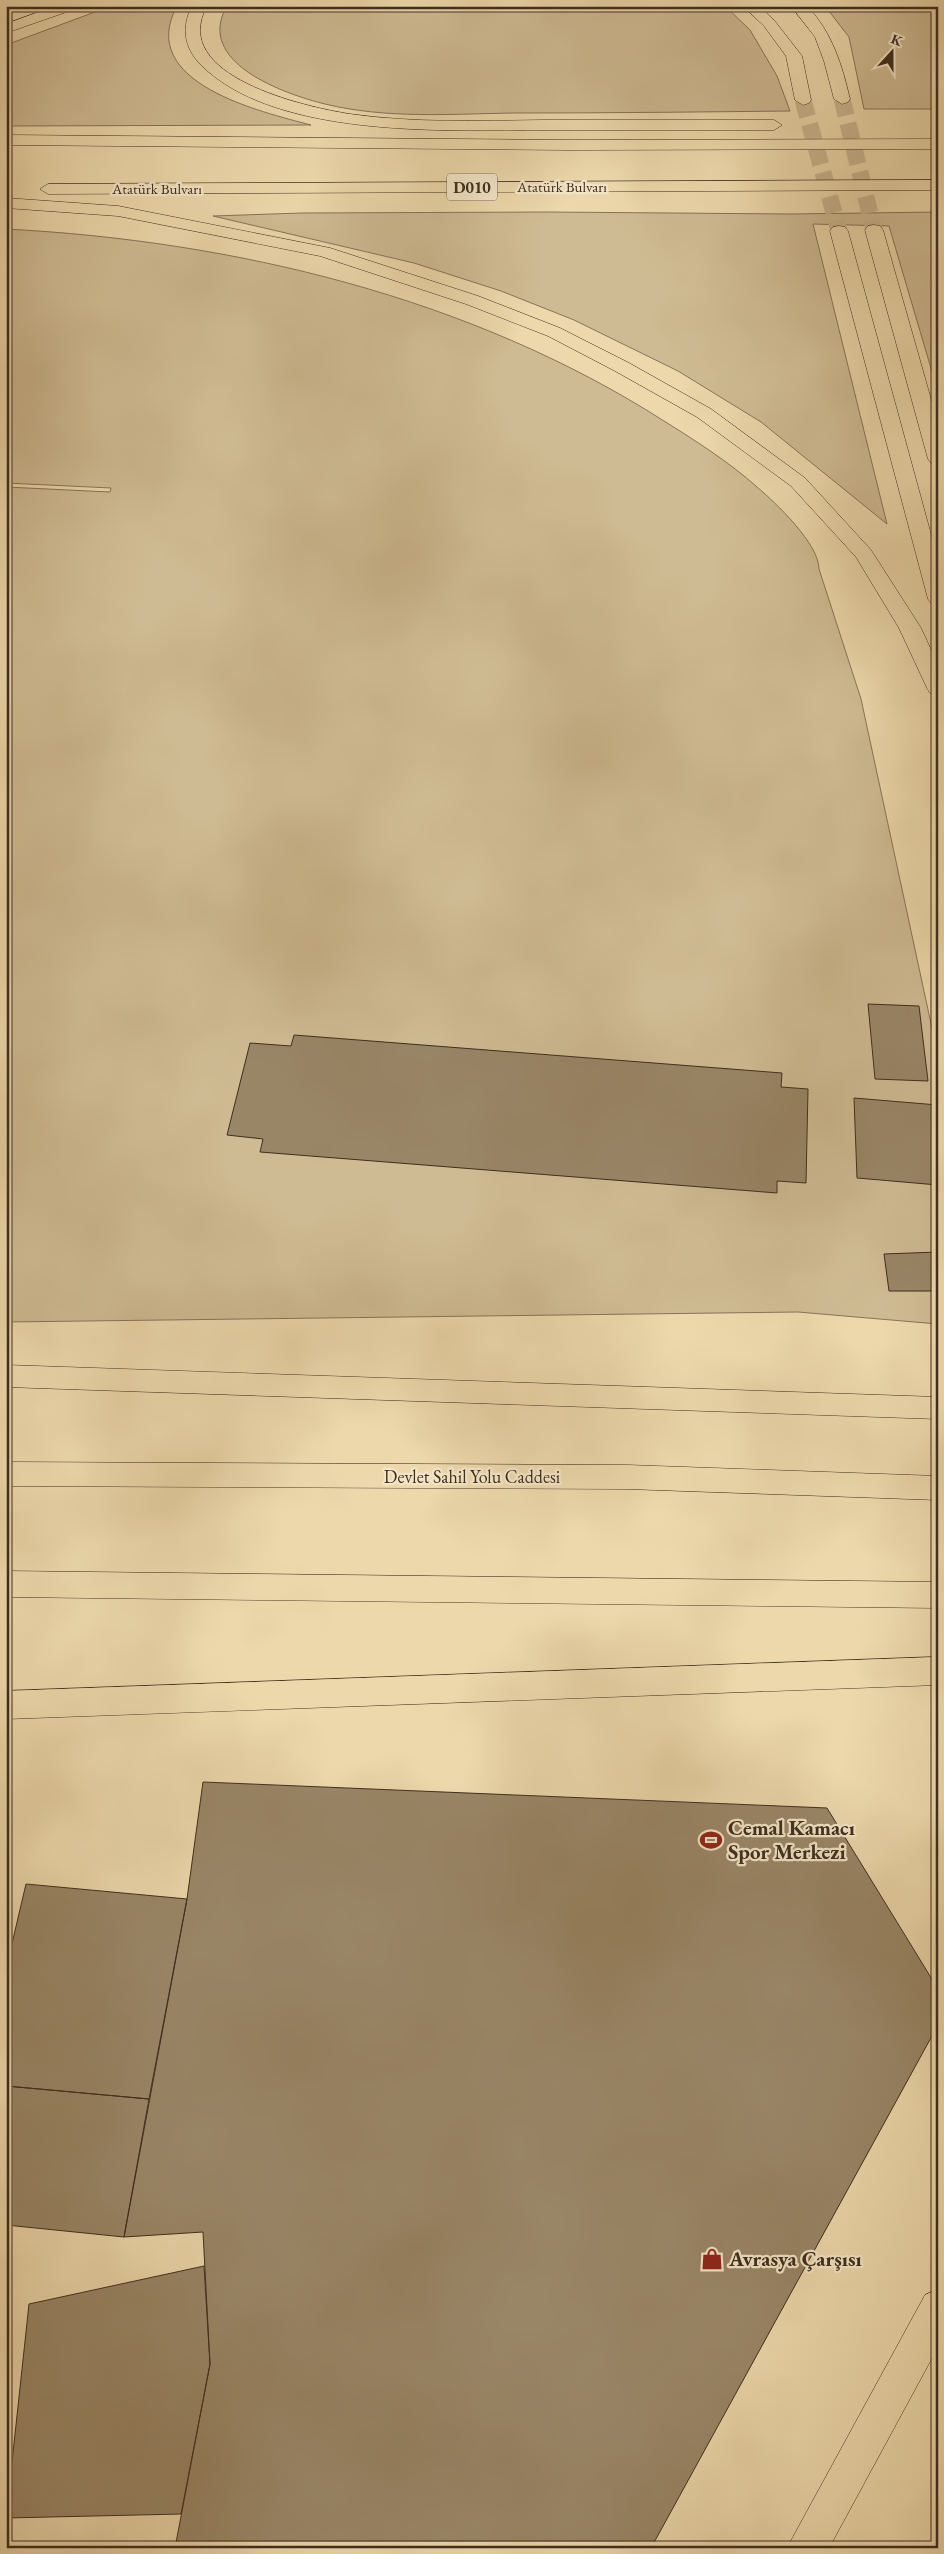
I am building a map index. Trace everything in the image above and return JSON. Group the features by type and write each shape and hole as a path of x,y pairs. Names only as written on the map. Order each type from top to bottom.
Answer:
{"main road":[{"path":"6,29 70,6"},
{"path":"200,6 192,23 193,37 198,53 230,83 255,95 337,118 401,125 789,125"},
{"path":"750,6 769,22 794,56 804,100"},
{"path":"798,6 811,18 832,54 842,99"},
{"path":"6,140 569,145 938,144"},
{"name":"Atatürk Bulvarı","path":"6,191 938,184"},
{"path":"6,203 118,211 324,252 472,300 554,332 622,367 704,413 798,482 864,554 910,628 938,688"},
{"path":"874,230 938,459"},
{"path":"839,231 938,599"},
{"path":"6,1376 938,1408"},
{"name":"Devlet Sahil Yolu Caddesi","path":"6,1474 627,1477 938,1488"},
{"path":"6,1584 938,1595"},
{"path":"6,1705 938,1671"},
{"path":"807,2548 938,2308"}],"shaded area":[{"path":"111,6 177,6 169,33 173,55 188,74 210,90 236,102 263,112 311,125 6,126 6,45"},
{"path":"227,6 725,6 750,30 777,76 790,111 419,115 348,109 288,92 248,72 233,59 223,44 220,26"},
{"path":"825,6 938,6 938,109 864,109 849,37"},
{"path":"549,212 791,214 938,212 938,392 889,226 813,224 887,524 761,422 678,371 574,320 501,291 414,263 213,216 302,213"},
{"path":"6,229 92,236 178,247 263,262 348,283 431,309 511,340 589,378 664,421 735,469 785,513 804,536 817,559 861,699 938,1056 938,1324 798,1312 6,1322 6,487 110,492 111,488 6,483"}],"building":[{"path":"868,1004 919,1006 928,1081 875,1079"},
{"path":"294,1035 782,1073 781,1087 808,1089 806,1183 777,1181 777,1193 260,1152 263,1139 227,1135 250,1043 291,1046"},
{"path":"854,1098 938,1105 938,1185 857,1178"},
{"path":"938,1252 938,1291 889,1291 884,1254"},
{"path":"203,1782 827,1808 938,1989 938,2025 651,2548 175,2548 210,2364 203,2232 124,2237 187,1899"},
{"path":"26,1884 187,1899 149,2099 6,2086 6,1969"},
{"path":"6,2086 149,2099 124,2237 6,2225"},
{"path":"204,2266 210,2364 181,2514 6,2518 29,2304"}],"tunnel":[{"path":"842,99 874,230"},
{"path":"803,100 839,231"}],"place":[{"name":"Cemal Kamacı Spor Merkezi","path":"711,1840"},
{"name":"Avrasya Çarşısı","path":"712,2259"}]}
